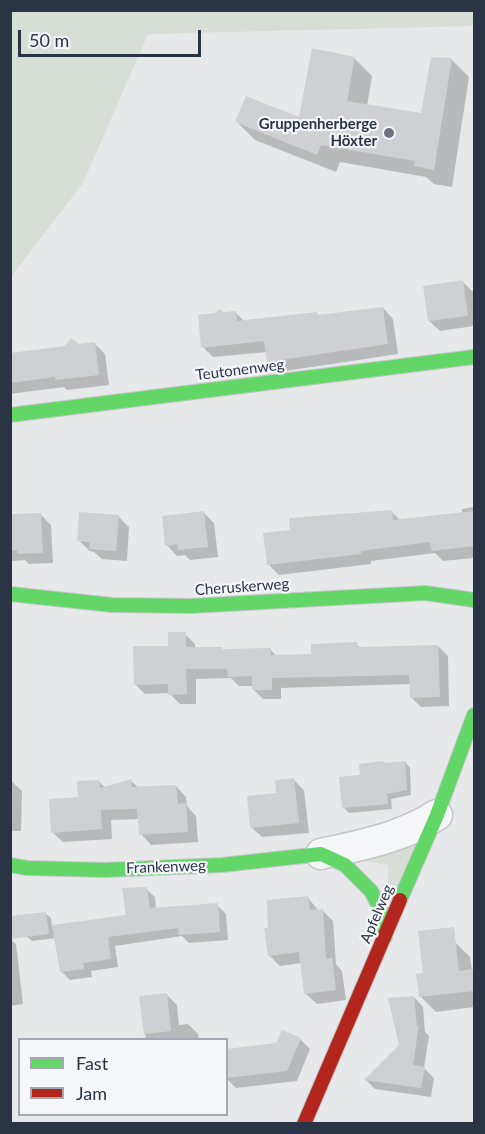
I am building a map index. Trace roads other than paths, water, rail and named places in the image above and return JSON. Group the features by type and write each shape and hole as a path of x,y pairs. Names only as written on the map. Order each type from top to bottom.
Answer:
{"street":[{"name":"Teutonenweg","path":"10,416 474,357"},
{"name":"Cheruskerweg","path":"10,594 112,605 191,606 424,593 474,600"},
{"name":"Apfelweg","path":"304,1124 437,815 474,715"},
{"name":"Frankenweg","path":"10,865 27,868 105,870 222,865 321,854 398,836 417,828 437,815"},
{"path":"321,854 345,865 371,891 382,912 385,937"}],"place":[{"name":"Gruppenherberge Höxter","path":"389,133"}]}
